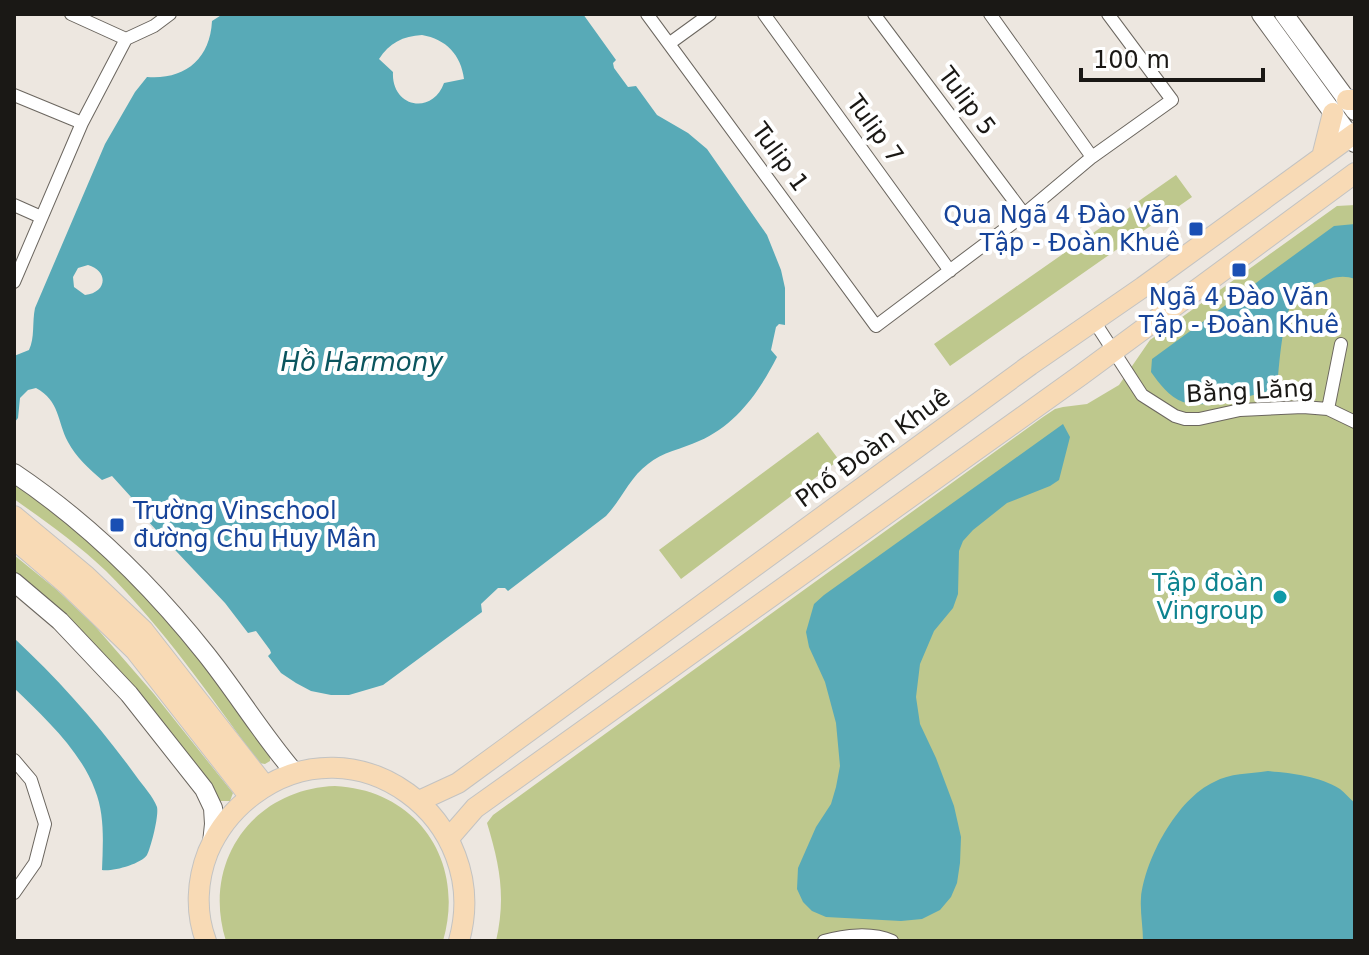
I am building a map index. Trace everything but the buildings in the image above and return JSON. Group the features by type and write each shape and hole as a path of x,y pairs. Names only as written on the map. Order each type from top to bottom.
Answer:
{"main road":[{"path":"1261,14 1348,106"},
{"path":"1292,17 1348,106 1353,137"},
{"path":"1322,157 1348,106"},
{"name":"Phố Đoàn Khuê","path":"419,801 458,783 1030,365 1353,137"},
{"path":"449,838 475,808 1346,187 1355,173"},
{"path":"14,473 61,507 139,577 206,655 276,752 295,773"},
{"path":"14,516 86,576 143,630 257,792"},
{"path":"14,539 70,587 135,650 257,792"},
{"path":"14,582 60,621 129,694 204,789 213,808 212,843"},
{"path":"206,941 201,930 199,885 212,843 224,823 238,806 257,792 295,773 338,768 382,778 419,801 436,818 458,859 463,881 465,904 459,941"}],"street":[{"path":"71,14 126,39"},
{"path":"14,282 82,123 126,39 154,26 170,14"},
{"name":"Tulip 1","path":"647,14 876,326 950,271"},
{"path":"670,43 710,14"},
{"name":"Tulip 7","path":"764,14 950,271"},
{"name":"Tulip 5","path":"874,14 1024,214"},
{"path":"990,14 1092,157"},
{"path":"950,271 1092,157 1172,100 1108,14"},
{"path":"14,95 82,123"},
{"path":"14,205 41,217"},
{"name":"Bằng Lăng","path":"1094,321 1142,395 1166,412 1185,419 1240,410 1303,407 1328,409 1355,422"},
{"path":"1328,409 1341,344"},
{"path":"14,760 31,780 45,824 35,863 14,893"},
{"path":"824,941 850,936 892,941"}],"green space":[{"path":"1176,175 1192,197 950,366 934,344"},
{"path":"1355,205 1355,941 496,941 501,910 500,882 487,823 493,815 1043,417 1055,409 1087,404 1119,385 1150,340 1337,206"},
{"path":"818,432 839,460 681,579 659,550"},
{"path":"14,481 57,512 135,581 203,662 270,754 270,761 259,763 167,640 106,571 73,542 14,499"},
{"path":"14,555 94,625 233,793 230,801 220,801 214,790 63,614 14,573"},
{"path":"335,786 364,791 390,801 412,816 429,835 441,858 448,884 448,912 443,941 226,941 220,912 221,884 228,858 240,835 258,816 280,800 306,790"}],"water":[{"name":"Hồ Harmony","path":"223,14 583,14 616,60 614,68 628,87 636,86 657,115 688,133 707,149 767,235 785,288 785,325 776,327 771,350 777,357 754,395 735,417 699,441 654,460 636,475 606,516 508,591 498,588 481,604 482,612 383,685 349,695 311,691 281,673 268,656 270,650 256,631 248,633 225,603 129,501 131,497 112,476 102,480 79,458 68,442 54,405 44,393 36,388 28,390 20,398 18,418 14,423 14,356 29,350 35,308 105,144 147,77 183,71 200,57 210,35 212,21","holes":["422,35 438,40 451,50 460,63 464,79 444,83 431,100 413,103 398,93 393,72 379,59 397,41","88,265 99,272 103,282 98,290 85,295 74,287 73,277 78,268"]},
{"path":"1355,224 1355,279 1341,277 1318,283 1301,292 1291,304 1282,341 1277,389 1230,401 1193,404 1178,400 1161,385 1151,372 1152,359 1334,226"},
{"path":"1063,424 1070,437 1059,480 1007,503 963,541 959,551 958,594 953,608 934,631 920,664 916,697 920,724 954,806 961,837 957,883 951,897 940,910 922,919 901,921 826,917 812,911 797,889 798,868 816,827 831,804 840,766 836,723 806,632 814,604"},
{"path":"14,638 93,721 153,799 157,807 154,831 147,855 139,861 119,869 102,870 102,819 95,790 71,748 14,688"},
{"path":"1268,771 1324,781 1340,789 1355,803 1355,941 1143,941 1141,903 1144,883 1156,849 1176,816 1200,790 1220,779"}],"place":[{"name":"Qua Ngã 4 Đào Văn Tập - Đoàn Khuê","path":"1196,229"},
{"name":"Ngã 4 Đào Văn Tập - Đoàn Khuê","path":"1239,270"},
{"name":"Trường Vinschool đường Chu Huy Mân","path":"117,525"},
{"name":"Tập đoàn Vingroup","path":"1280,597"}]}
